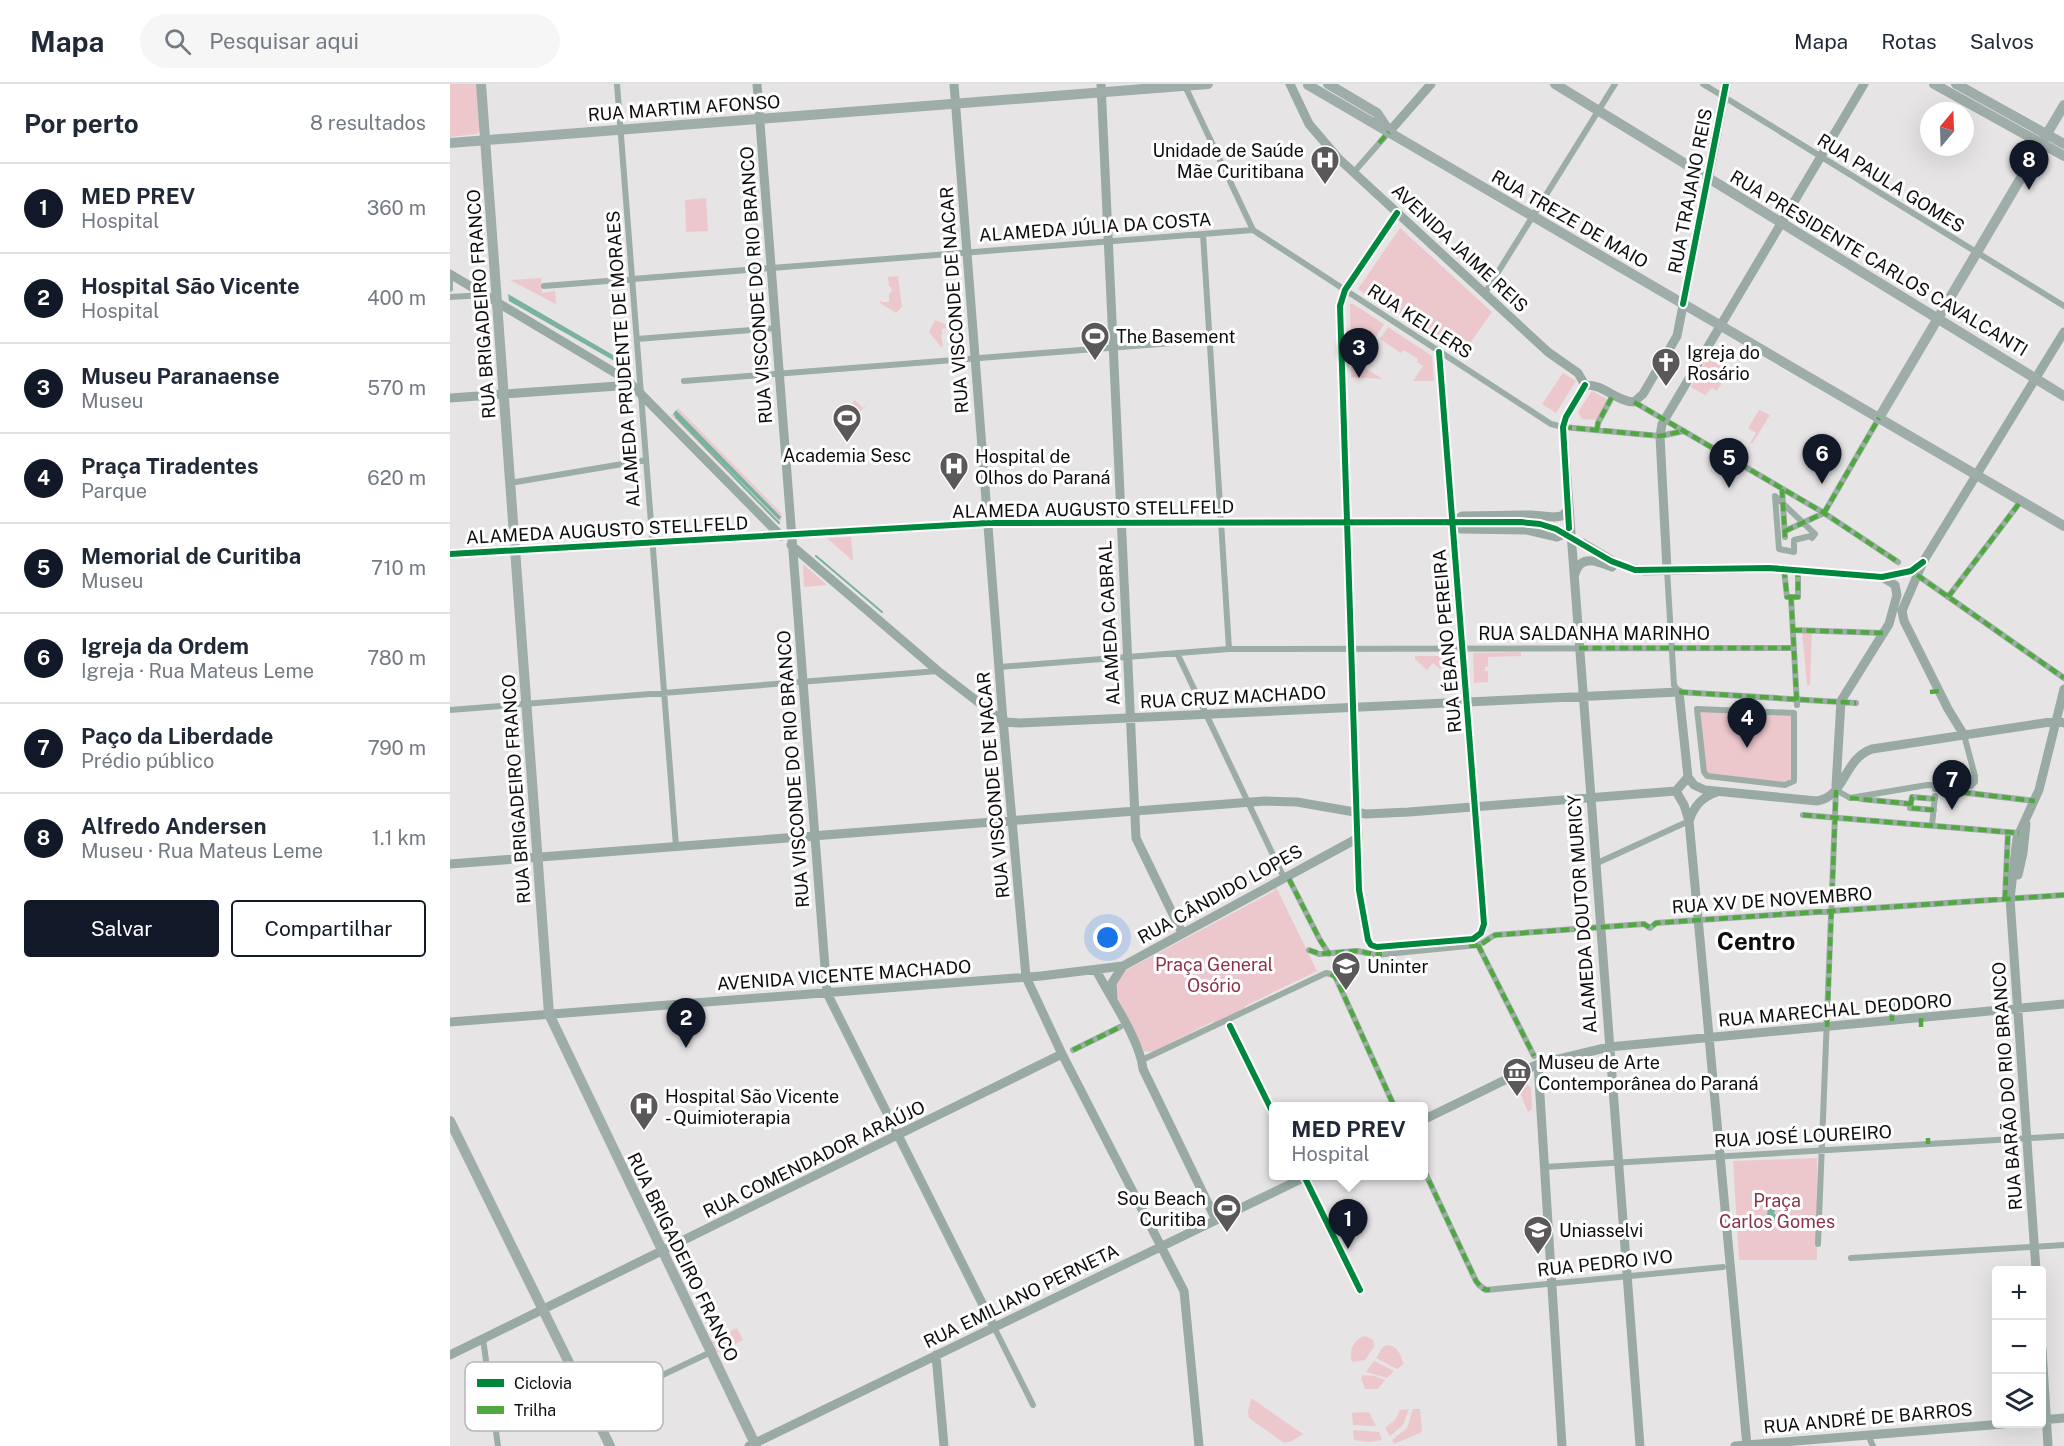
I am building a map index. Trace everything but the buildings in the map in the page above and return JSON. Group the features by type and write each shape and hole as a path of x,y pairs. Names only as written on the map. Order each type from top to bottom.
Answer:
{"main road":[{"name":"RUA BRIGADEIRO FRANCO","path":"481,84 549,1014 711,1352 753,1445"},
{"name":"RUA MARTIM AFONSO","path":"450,143 956,104 1102,88 1208,84"},
{"path":"1328,84 1377,113 1389,132"},
{"name":"RUA PRESIDENTE CARLOS CAVALCANTI","path":"1555,84 2064,396"},
{"name":"RUA TRAJANO REIS","path":"1708,178 1726,84"},
{"path":"1934,84 1956,88 2044,139 2064,156"},
{"name":"RUA TREZE DE MAIO","path":"1308,85 2064,526"},
{"path":"1879,418 2064,105"},
{"path":"2044,139 2064,144"},
{"path":"450,1122 455,1143 568,1362"},
{"path":"602,1431 609,1446"}],"street":[{"name":"ALAMEDA PRUDENTE DE MORAES","path":"617,84 676,846"},
{"name":"RUA VISCONDE DO RIO BRANCO","path":"757,84 827,993 1033,1405"},
{"name":"RUA VISCONDE DE NACAR","path":"954,84 999,667 1026,977 1062,1054 1178,1278 1186,1298 1199,1446"},
{"name":"AVENIDA JAIME REIS","path":"1290,84 1314,131 1397,213 1555,358 1578,373 1585,385 1596,385 1625,401 1634,402"},
{"path":"1354,172 1431,84"},
{"path":"1485,293 1615,84"},
{"name":"RUA PAULA GOMES","path":"1703,84 1976,254 2064,306"},
{"path":"1864,84 1664,420 1660,436 1674,685 1679,692 1688,777 1697,787 1719,791 1810,801 1823,800 1836,790 1851,764 1865,752 2060,722"},
{"path":"1185,86 1253,230"},
{"name":"ALAMEDA CABRAL","path":"1102,88 1136,838 1182,933"},
{"name":"RUA TRAJANO REIS","path":"1634,402 1643,394 1675,340 1708,178"},
{"path":"1358,838 1340,306 1345,290 1397,213"},
{"name":"ALAMEDA JÚLIA DA COSTA","path":"544,286 1253,230"},
{"name":"RUA KELLERS","path":"1253,230 1546,421 1563,427 1660,436 1684,431"},
{"path":"1203,234 1229,649"},
{"path":"450,274 616,372 641,393 792,546 938,671 1004,722"},
{"path":"450,280 450,289"},
{"path":"450,297 485,295"},
{"path":"637,339 776,328"},
{"path":"1850,798 1920,786 1966,788 1973,785 1975,776 1964,735 1934,692 1904,621 1902,611 1923,562 2064,332"},
{"path":"684,381 1210,340"},
{"name":"RUA ÉBANO PEREIRA","path":"1358,838 1361,904 1366,933 1371,945 1382,948 1477,937 1483,929 1484,918 1439,352"},
{"path":"450,398 632,385"},
{"name":"ALAMEDA DOUTOR MURICY","path":"1585,385 1566,417 1563,427 1640,1446"},
{"path":"1597,430 1598,423 1613,395"},
{"path":"1634,402 1824,513 1898,562"},
{"path":"1782,489 1785,534 1824,513 1879,418"},
{"path":"510,483 646,460"},
{"path":"1775,496 1815,534 1812,538 1811,536 1794,540 1794,552 1779,549 1775,496"},
{"path":"1948,597 2021,501"},
{"path":"1568,510 1562,516 1554,517 1462,516 1453,522 1461,529 1527,530 1557,537 1569,528"},
{"name":"ALAMEDA AUGUSTO STELLFELD","path":"450,554 988,523 1453,522 1531,523 1556,529"},
{"path":"1583,543 1611,561 1627,568 1644,571 1784,569 1882,577 1911,571 1923,562"},
{"path":"1882,561 1884,553"},
{"path":"1574,580 1579,565 1588,560 1636,575 1660,576 1667,570"},
{"path":"1784,569 1787,597 1798,597 1798,570"},
{"path":"1917,575 2064,678"},
{"path":"1818,1244 1841,701 1886,628 1897,590 1895,585 1882,577"},
{"path":"1791,597 1797,701"},
{"path":"1793,630 1886,628 1898,621 1904,621"},
{"name":"RUA SALDANHA MARINHO","path":"999,667 1229,649 1794,648"},
{"path":"1177,653 1286,878 1329,954"},
{"path":"450,710 938,671"},
{"path":"2009,896 2019,833 2035,801 2060,722 2064,689"},
{"path":"1679,692 1856,703"},
{"name":"RUA CRUZ MACHADO","path":"1004,722 1679,692"},
{"path":"1696,709 1794,713 1794,781 1785,785 1707,776 1704,772 1696,709"},
{"path":"450,864 1248,802 1297,802 1375,815 1676,791 1688,777"},
{"path":"1936,787 2035,801"},
{"path":"1932,825 1936,787"},
{"path":"1836,790 1850,798 1911,804"},
{"path":"1676,791 1684,804 1689,821 1747,1445"},
{"path":"1595,864 1689,821 1697,805 1719,791"},
{"path":"1934,810 1910,808 1912,797 1935,799"},
{"path":"1803,815 2019,833"},
{"path":"2009,896 2021,863 2026,816"},
{"path":"2008,832 2009,896"},
{"name":"RUA CÂNDIDO LOPES","path":"1096,970 1123,966 1358,838"},
{"name":"RUA XV DE NOVEMBRO","path":"1478,945 1495,935 1644,924 1650,928 1656,923 2009,896 2064,895"},
{"name":"RUA BARÃO DO RIO BRANCO","path":"2009,896 2036,1266"},
{"path":"1888,907 1889,916"},
{"path":"1309,950 1318,954 1358,951 1375,955 1478,945 1536,1060 1562,1446"},
{"path":"1114,1001 1112,983 1123,966"},
{"path":"1096,970 1107,993 1114,1001 1142,1060 1143,1069 1216,1220"},
{"name":"AVENIDA VICENTE MACHADO","path":"450,1022 1096,970"},
{"path":"1142,1060 1322,974 1331,974 1336,978 1392,1102"},
{"path":"1892,1002 1892,1021"},
{"name":"RUA MARECHAL DEODORO","path":"1609,1047 2064,1005"},
{"path":"1230,1026 1269,1105"},
{"path":"1073,1050 1120,1027"},
{"path":"1428,1117 1536,1060 1609,1047"},
{"name":"RUA COMENDADOR ARAÚJO","path":"450,1355 1062,1054"},
{"name":"RUA JOSÉ LOUREIRO","path":"1544,1167 2064,1136"},
{"name":"RUA PEDRO IVO","path":"1428,1178 1479,1285 1486,1290 1723,1267"},
{"name":"RUA EMILIANO PERNETA","path":"753,1445 1297,1180"},
{"path":"1307,1180 1360,1290"},
{"path":"1851,1258 2064,1245"},
{"path":"483,1339 486,1362"},
{"path":"663,1375 711,1352"},
{"path":"936,1355 944,1446"},
{"path":"2046,1420 2064,1419"},
{"name":"RUA ANDRÉ DE BARROS","path":"1735,1446 1992,1425"},
{"path":"2045,1428 2048,1446"},
{"path":"496,1431 498,1446"},
{"path":"1868,1435 1873,1446"}],"green space":[{"path":"450,84 476,84 480,129 477,134 450,137"},
{"path":"706,198 708,231 686,232 685,200"},
{"path":"1400,228 1492,312 1461,356 1358,289"},
{"path":"898,276 902,307 896,313 880,303 880,299 881,302 889,302 889,293 892,292 888,277"},
{"path":"541,278 542,293 555,291 556,304 510,280"},
{"path":"1350,304 1384,324 1358,364 1383,379 1351,377"},
{"path":"935,320 951,327 942,329 943,347 929,332"},
{"path":"1388,327 1432,356 1434,381 1413,381 1423,366 1417,362 1418,359 1404,350 1401,353 1380,339"},
{"path":"1708,358 1729,371 1717,391 1712,388 1705,395 1691,387"},
{"path":"1563,373 1576,381 1556,413 1542,404"},
{"path":"1592,391 1608,400 1597,420 1582,419 1578,412"},
{"path":"877,393 850,423 841,415 855,400 863,408"},
{"path":"678,408 781,513 782,518 779,522 775,521 671,415 673,414 778,520 781,518 676,410"},
{"path":"1759,410 1770,415 1752,444 1750,443 1756,433 1748,428"},
{"path":"851,537 853,561 827,538"},
{"path":"803,564 827,585 804,587"},
{"path":"1802,632 1812,632 1810,685 1807,685"},
{"path":"1521,652 1521,656 1488,657 1488,666 1485,667 1485,671 1488,671 1488,682 1474,683 1473,653"},
{"path":"1415,656 1449,656 1440,669 1433,663 1427,670 1415,659"},
{"path":"1697,709 1794,713 1794,781 1785,785 1707,776"},
{"name":"Praça General Osório","path":"1275,885 1317,971 1153,1052 1144,1051 1113,988 1121,973 1274,891"},
{"path":"1519,1082 1531,1087 1532,1109 1528,1112 1514,1084"},
{"name":"Praça Carlos Gomes","path":"1817,1158 1817,1260 1739,1260 1733,1161"},
{"path":"737,1328 743,1340 715,1354 709,1342"},
{"path":"1365,1336 1373,1340 1374,1347 1365,1360 1352,1362 1353,1346"},
{"path":"1387,1345 1397,1349 1404,1364 1397,1369 1376,1358"},
{"path":"1374,1361 1394,1371 1387,1378 1366,1372"},
{"path":"1363,1375 1385,1380 1378,1389 1365,1389 1361,1378"},
{"path":"1251,1398 1303,1434 1284,1443 1249,1418"},
{"path":"1409,1409 1403,1425 1390,1436 1385,1428 1395,1420 1400,1410"},
{"path":"1413,1409 1420,1409 1422,1432 1394,1444 1392,1440 1407,1428"},
{"path":"1369,1412 1376,1426 1353,1425 1352,1413"},
{"path":"1353,1430 1379,1432 1382,1440 1370,1442 1354,1440"}],"shaded area":[{"path":"508,294 620,359 618,363 509,301"},
{"path":"676,410 781,517 779,520 673,414"},
{"name":"Praça Carlos Gomes","path":"1771,1194 1781,1199 1782,1208 1775,1210 1774,1213 1785,1227 1783,1230 1779,1229 1777,1223 1767,1215 1768,1208 1763,1205 1763,1201"}],"waterway":[{"path":"676,417 779,523"},
{"path":"816,556 882,612"}],"marked path":[{"path":"1379,143 1389,132"},
{"path":"1597,430 1598,423 1613,395"},
{"path":"1634,402 1824,513 1898,562"},
{"path":"1824,513 1879,418"},
{"path":"1563,427 1660,436 1684,431"},
{"path":"1782,489 1785,537"},
{"path":"1948,597 2021,501"},
{"path":"1785,531 1824,513"},
{"path":"1784,569 1787,597 1791,597"},
{"path":"1791,597 1798,597 1798,570"},
{"path":"1917,575 2064,678"},
{"path":"1791,597 1797,705"},
{"path":"1793,630 1883,633"},
{"path":"1579,648 1794,648"},
{"path":"1930,692 1939,691"},
{"path":"1679,692 1856,703"},
{"path":"1935,789 2035,801"},
{"path":"1827,1027 1836,790"},
{"path":"1934,810 1910,808 1912,797 1935,799"},
{"path":"1850,798 1911,804"},
{"path":"1803,815 2019,833"},
{"path":"2005,899 2008,832"},
{"path":"1289,879 1329,954"},
{"path":"1469,946 1482,944 1495,935 1644,924 1650,928 1656,923 2064,895"},
{"path":"1478,945 1534,1056"},
{"path":"1309,950 1328,954 1351,951 1382,954"},
{"path":"1331,974 1336,978 1392,1102"},
{"path":"1892,1002 1892,1021"},
{"path":"1921,1018 1921,1027"},
{"path":"1073,1050 1120,1027"},
{"path":"1928,1138 1928,1144"},
{"path":"1428,1179 1476,1281 1483,1289 1490,1290"}],"cycle path":[{"path":"1683,304 1726,84"},
{"path":"1397,213 1345,290 1340,306 1359,890 1368,940 1371,945 1377,947 1473,939 1481,933 1484,924 1439,352"},
{"path":"1569,528 1563,427 1566,417 1585,385"},
{"path":"450,554 988,523 1520,522 1540,524 1556,529 1611,561 1635,570 1769,568 1882,577 1911,571 1923,562"},
{"path":"1230,1026 1269,1105"},
{"path":"1306,1180 1360,1290"}],"place":[{"name":"Unidade de Saúde Mãe Curitibana","path":"1325,186"},
{"name":"Alfredo Andersen","path":"2029,190"},
{"name":"The Basement","path":"1095,362"},
{"name":"Museu Paranaense","path":"1359,378"},
{"name":"Igreja do Rosário","path":"1666,388"},
{"name":"Academia Sesc","path":"847,444"},
{"name":"Igreja da Ordem","path":"1822,484"},
{"name":"Memorial de Curitiba","path":"1729,488"},
{"name":"Hospital de Olhos do Paraná","path":"954,492"},
{"name":"Praça Tiradentes","path":"1747,748"},
{"name":"Paço da Liberdade","path":"1952,810"},
{"name":"Uninter","path":"1346,992"},
{"name":"Hospital São Vicente","path":"686,1048"},
{"name":"Museu de Arte Contemporânea do Paraná","path":"1517,1098"},
{"name":"Hospital São Vicente - Quimioterapia","path":"644,1132"},
{"name":"Sou Beach Curitiba","path":"1227,1234"},
{"name":"MED PREV","path":"1348,1249"},
{"name":"Uniasselvi","path":"1538,1256"}],"district":[{"name":"Centro","path":"1756,941"}]}
